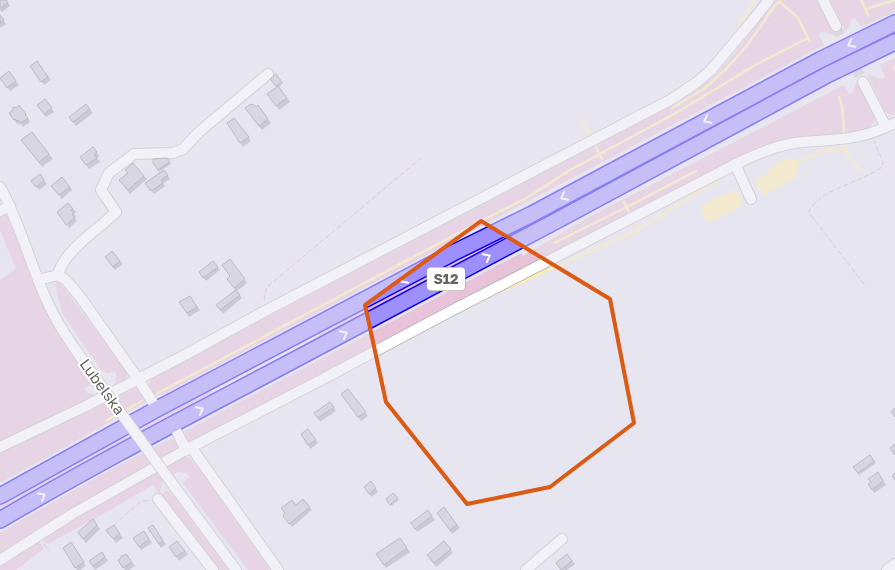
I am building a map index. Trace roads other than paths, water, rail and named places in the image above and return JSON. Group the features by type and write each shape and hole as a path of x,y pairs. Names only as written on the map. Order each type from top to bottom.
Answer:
{"highway":[{"name":"S12","path":"0,496 158,409 532,214 820,60 895,23"},
{"name":"S12","path":"0,520 173,424 827,75 895,42"}],"street":[{"path":"0,447 86,406 183,356 267,310 672,99 711,70 769,0"},
{"path":"823,0 836,26"},
{"path":"58,276 64,261 73,250 116,212 101,190 109,172 134,154 174,153 183,149 199,132 268,74"},
{"path":"0,560 81,509 189,449 735,164 780,146 794,143 856,138 891,125 863,82"},
{"path":"735,164 751,199"},
{"name":"Lubelska","path":"0,187 10,206 38,280 56,319 94,376 236,570"},
{"path":"0,211 10,206"},
{"path":"38,280 58,276 66,280 76,291 158,409"},
{"path":"258,357 268,374"},
{"path":"173,424 189,449 278,570"},
{"path":"158,499 213,570"},
{"path":"526,570 562,540"},
{"path":"888,570 895,564"}],"waterway":[{"path":"739,25 755,0"},
{"path":"861,0 868,15"},
{"path":"866,9 895,0"},
{"path":"672,108 704,89 726,69 746,47 780,1"},
{"path":"780,2 798,18 810,42"},
{"path":"158,393 525,199 570,170 676,113 757,64 808,38"},
{"path":"839,97 842,106 844,133"},
{"path":"583,121 591,138"},
{"path":"594,143 602,159"},
{"path":"844,146 846,154 862,171"},
{"path":"798,162 822,150 845,149"},
{"path":"554,243 696,171"},
{"path":"499,292 638,230 700,191 718,182"},
{"path":"624,202 629,212"},
{"path":"635,223 638,230"},
{"path":"124,411 142,401"},
{"path":"106,421 119,413"}],"tunnel":[{"path":"836,26 863,82"}]}
